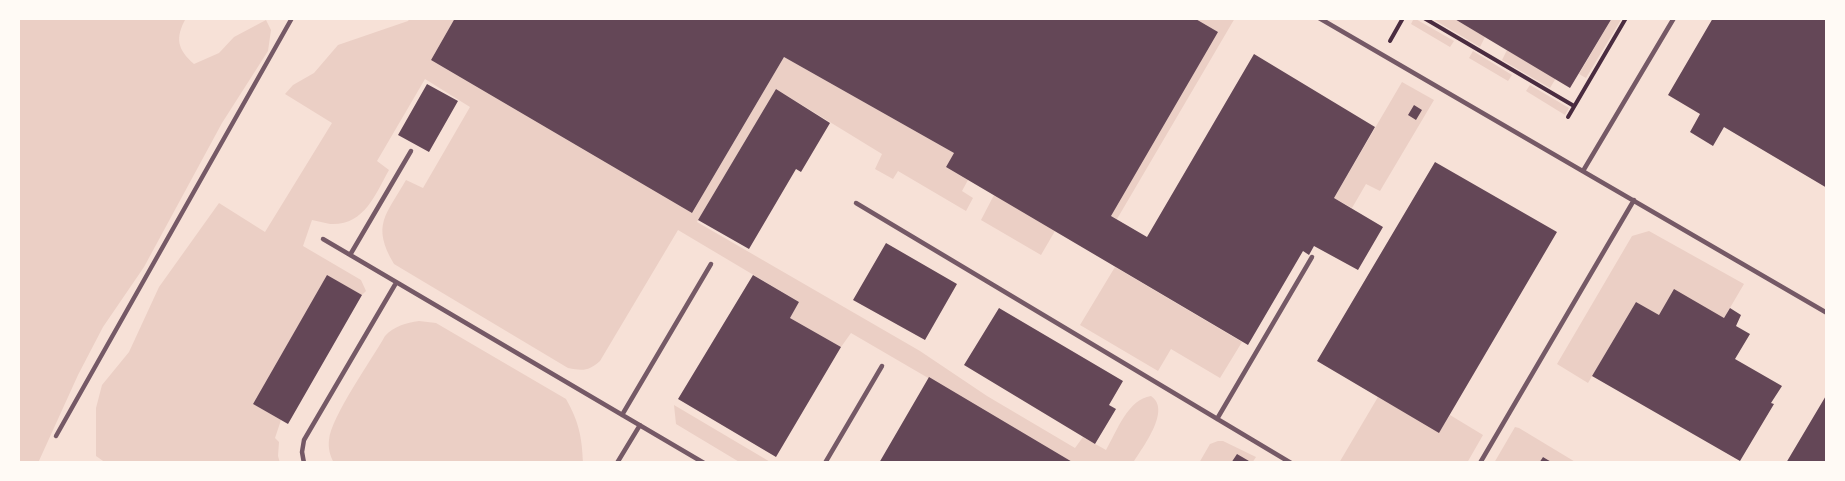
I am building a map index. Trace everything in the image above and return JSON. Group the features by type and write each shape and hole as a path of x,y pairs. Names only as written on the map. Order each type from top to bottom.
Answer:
{"lane":[{"path":"56,436 292,18"},
{"path":"1319,18 1827,313"},
{"path":"1583,171 1674,18"},
{"path":"350,255 411,151"},
{"path":"1480,463 1634,200"},
{"path":"856,203 1291,463"},
{"path":"323,239 704,463"},
{"path":"1217,419 1312,256"},
{"path":"622,415 711,264"},
{"path":"304,463 302,452 304,440 396,283"},
{"path":"825,463 882,366"},
{"path":"617,463 640,425"}],"path":[{"path":"1382,54 1403,18"},
{"path":"1424,18 1574,106"},
{"path":"1568,117 1626,18"}],"shaded area":[{"path":"18,18 186,18 180,32 180,43 184,53 194,64 219,53 234,37 266,20 271,30 268,51 222,123 144,267 103,327 78,375 38,463 18,463"},
{"path":"410,18 455,18 431,60 692,213 784,57 954,153 946,167 968,180 962,191 973,198 966,211 898,171 893,179 875,169 882,154 776,89 697,222 920,351 987,396 1075,448 1083,437 1106,450 1130,409 1143,398 1151,396 1157,402 1158,410 1157,419 1148,439 1133,463 1074,463 851,333 841,347 790,318 799,302 678,230 600,361 586,369 568,368 394,264 387,251 382,230 392,202 406,180 423,188 470,107 425,79 377,161 389,170 367,207 352,220 342,223 330,224 312,220 303,246 361,280 366,291 362,295 327,276 253,404 281,420 275,438 279,442 280,463 106,463 96,456 96,408 102,385 129,352 159,287 219,203 265,232 332,123 285,94 293,85 314,73 338,45 408,21"},
{"path":"1194,18 1235,18 1117,219 1111,216"},
{"path":"1414,18 1454,41 1450,47 1411,24"},
{"path":"1431,18 1453,18 1485,37 1480,47"},
{"path":"1612,18 1622,18 1586,78 1579,74"},
{"path":"1507,50 1556,78 1550,88 1502,60"},
{"path":"1473,51 1512,75 1508,81 1469,58"},
{"path":"1402,82 1434,100 1380,191 1366,184 1352,208 1334,198"},
{"path":"1530,85 1569,108 1565,115 1526,91"},
{"path":"994,195 1055,231 1041,255 981,220"},
{"path":"1649,231 1744,284 1724,318 1659,315 1636,302 1588,383 1557,364 1632,236"},
{"path":"1115,267 1242,342 1220,378 1171,349 1158,371 1080,325"},
{"path":"419,321 436,323 566,399 579,430 583,463 334,463 329,446 331,430 353,388 385,336 400,326"},
{"path":"1378,397 1439,432 1450,415 1483,435 1467,463 1339,463"},
{"path":"674,405 772,463 741,463 676,424"},
{"path":"1515,427 1577,463 1553,463 1543,457 1539,463 1494,463"},
{"path":"1223,441 1256,457 1252,463 1199,463 1210,444"}],"building":[{"path":"455,18 1194,18 1218,32 1111,216 1147,237 1254,54 1375,127 1334,198 1383,227 1358,270 1314,246 1309,255 1303,251 1248,345 946,167 954,153 784,57 692,213 431,60"},
{"path":"1453,18 1612,18 1570,88"},
{"path":"1713,18 1827,18 1827,188 1724,127 1713,146 1690,132 1700,114 1668,95"},
{"path":"427,84 458,101 429,152 398,135"},
{"path":"776,89 830,123 801,172 796,169 749,249 698,220"},
{"path":"1414,105 1422,110 1416,120 1408,115"},
{"path":"1435,162 1557,232 1439,433 1317,361"},
{"path":"886,243 957,284 925,340 853,300"},
{"path":"327,275 362,295 288,424 253,404"},
{"path":"753,275 799,302 790,318 841,347 776,457 678,399"},
{"path":"1674,289 1724,318 1730,308 1741,315 1736,326 1750,334 1735,359 1782,386 1771,403 1774,404 1740,461 1592,376 1636,302 1659,315"},
{"path":"999,308 1123,381 1109,405 1116,409 1095,444 964,365"},
{"path":"929,377 1074,463 879,463"},
{"path":"1827,394 1827,463 1786,463"},
{"path":"1237,454 1249,461 1248,463 1231,463"},
{"path":"1543,457 1553,463 1539,463"}]}
